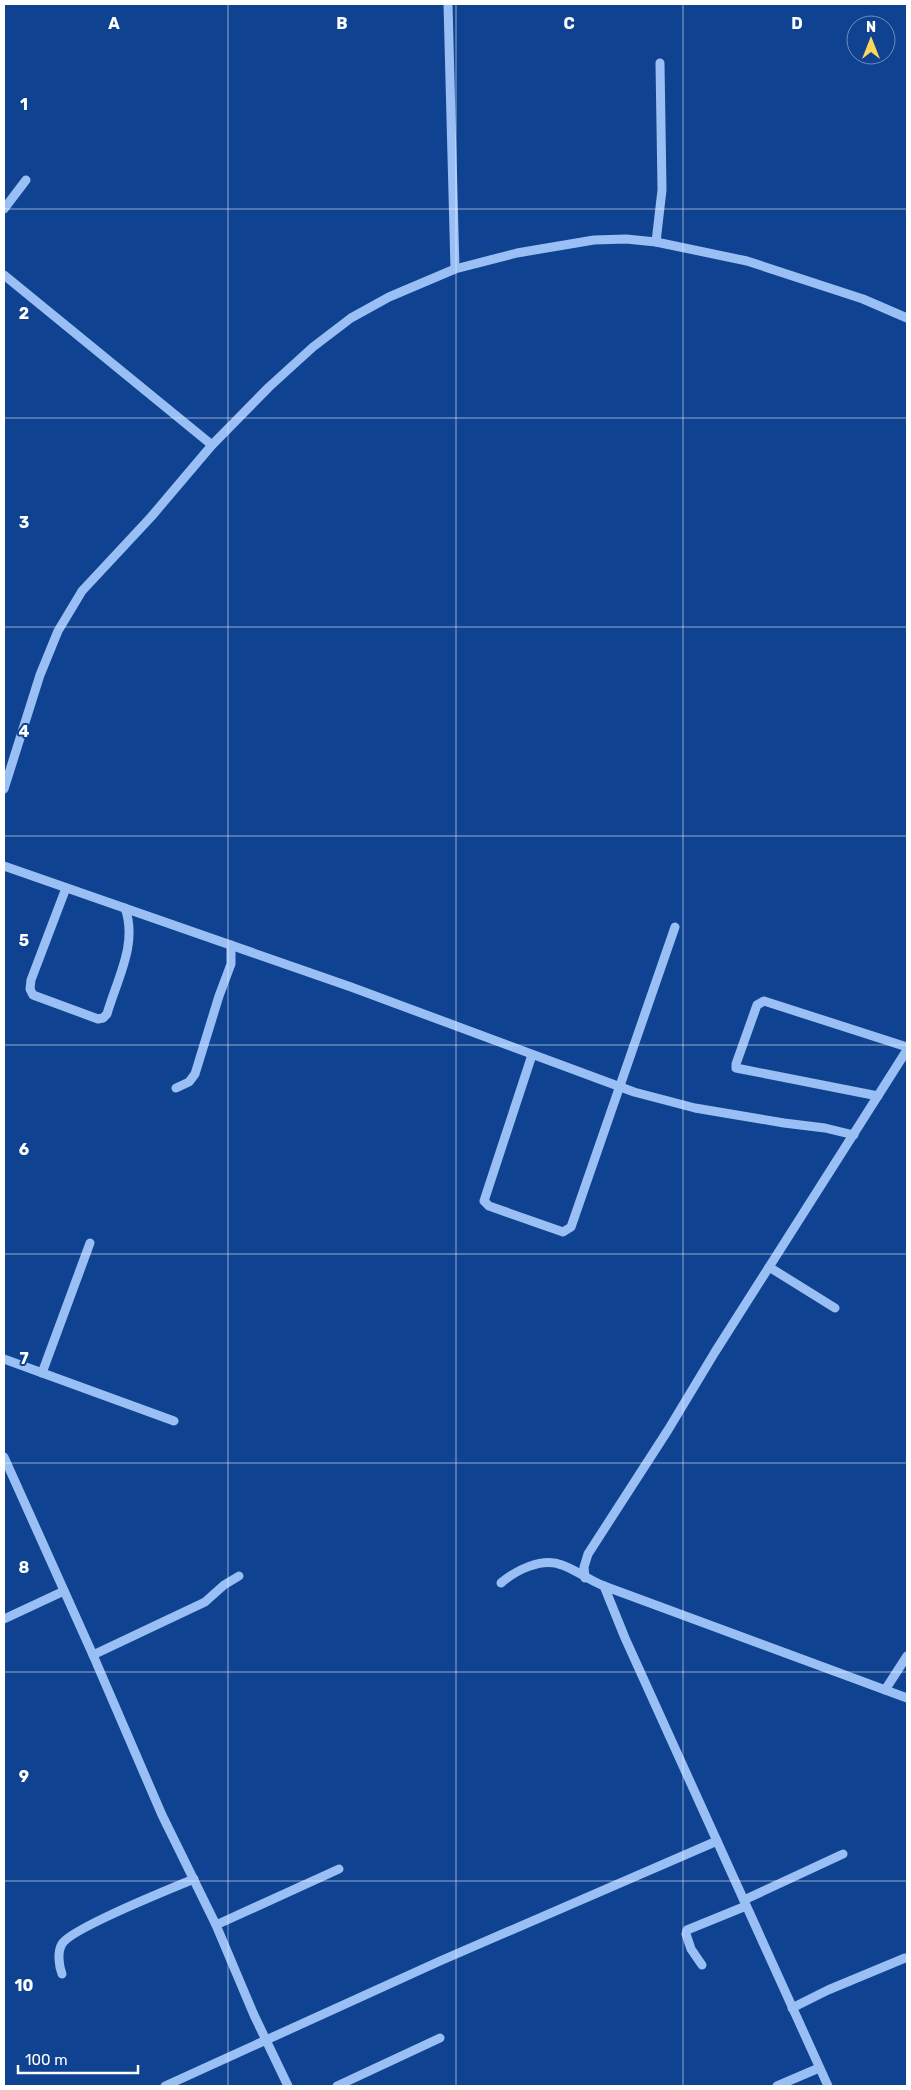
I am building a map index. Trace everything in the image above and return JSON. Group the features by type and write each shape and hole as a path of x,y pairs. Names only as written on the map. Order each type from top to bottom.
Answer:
{"street":[{"path":"448,4 455,270"},
{"path":"656,242 662,190 660,63"},
{"path":"4,209 26,180"},
{"path":"4,789 40,675 63,623 82,591 151,517 212,445 313,347 351,318 389,297 455,270 516,253 594,240 626,239 656,242 764,266 863,299 907,318"},
{"path":"4,275 212,445"},
{"path":"4,866 231,945 664,1102 784,1123 825,1128 854,1135"},
{"path":"66,888 31,980 30,989 33,995 98,1019 103,1018 106,1014 130,943 129,918 125,908"},
{"path":"532,1055 484,1201 489,1206 563,1232 571,1227 675,927"},
{"path":"176,1088 189,1082 195,1074 231,964 231,945"},
{"path":"585,1578 584,1567 588,1554 854,1135 878,1096 907,1048 764,1001 757,1005 736,1068 878,1096"},
{"path":"42,1373 90,1243"},
{"path":"769,1267 835,1308"},
{"path":"4,1359 174,1421"},
{"path":"4,1457 162,1815 216,1925 254,2015 288,2086"},
{"path":"501,1583 516,1573 547,1562 562,1565 604,1586 907,1698"},
{"path":"93,1655 205,1602 224,1585 239,1576"},
{"path":"604,1586 625,1638 828,2086"},
{"path":"4,1619 64,1590"},
{"path":"885,1690 907,1656"},
{"path":"165,2086 268,2041 440,1961 717,1841"},
{"path":"702,1965 691,1949 686,1934 687,1930 843,1854"},
{"path":"216,1925 339,1869"},
{"path":"62,1974 60,1949 67,1938 108,1916 194,1879"},
{"path":"792,2008 828,1990 904,1958"},
{"path":"337,2086 440,2038"},
{"path":"776,2086 819,2068"}]}
